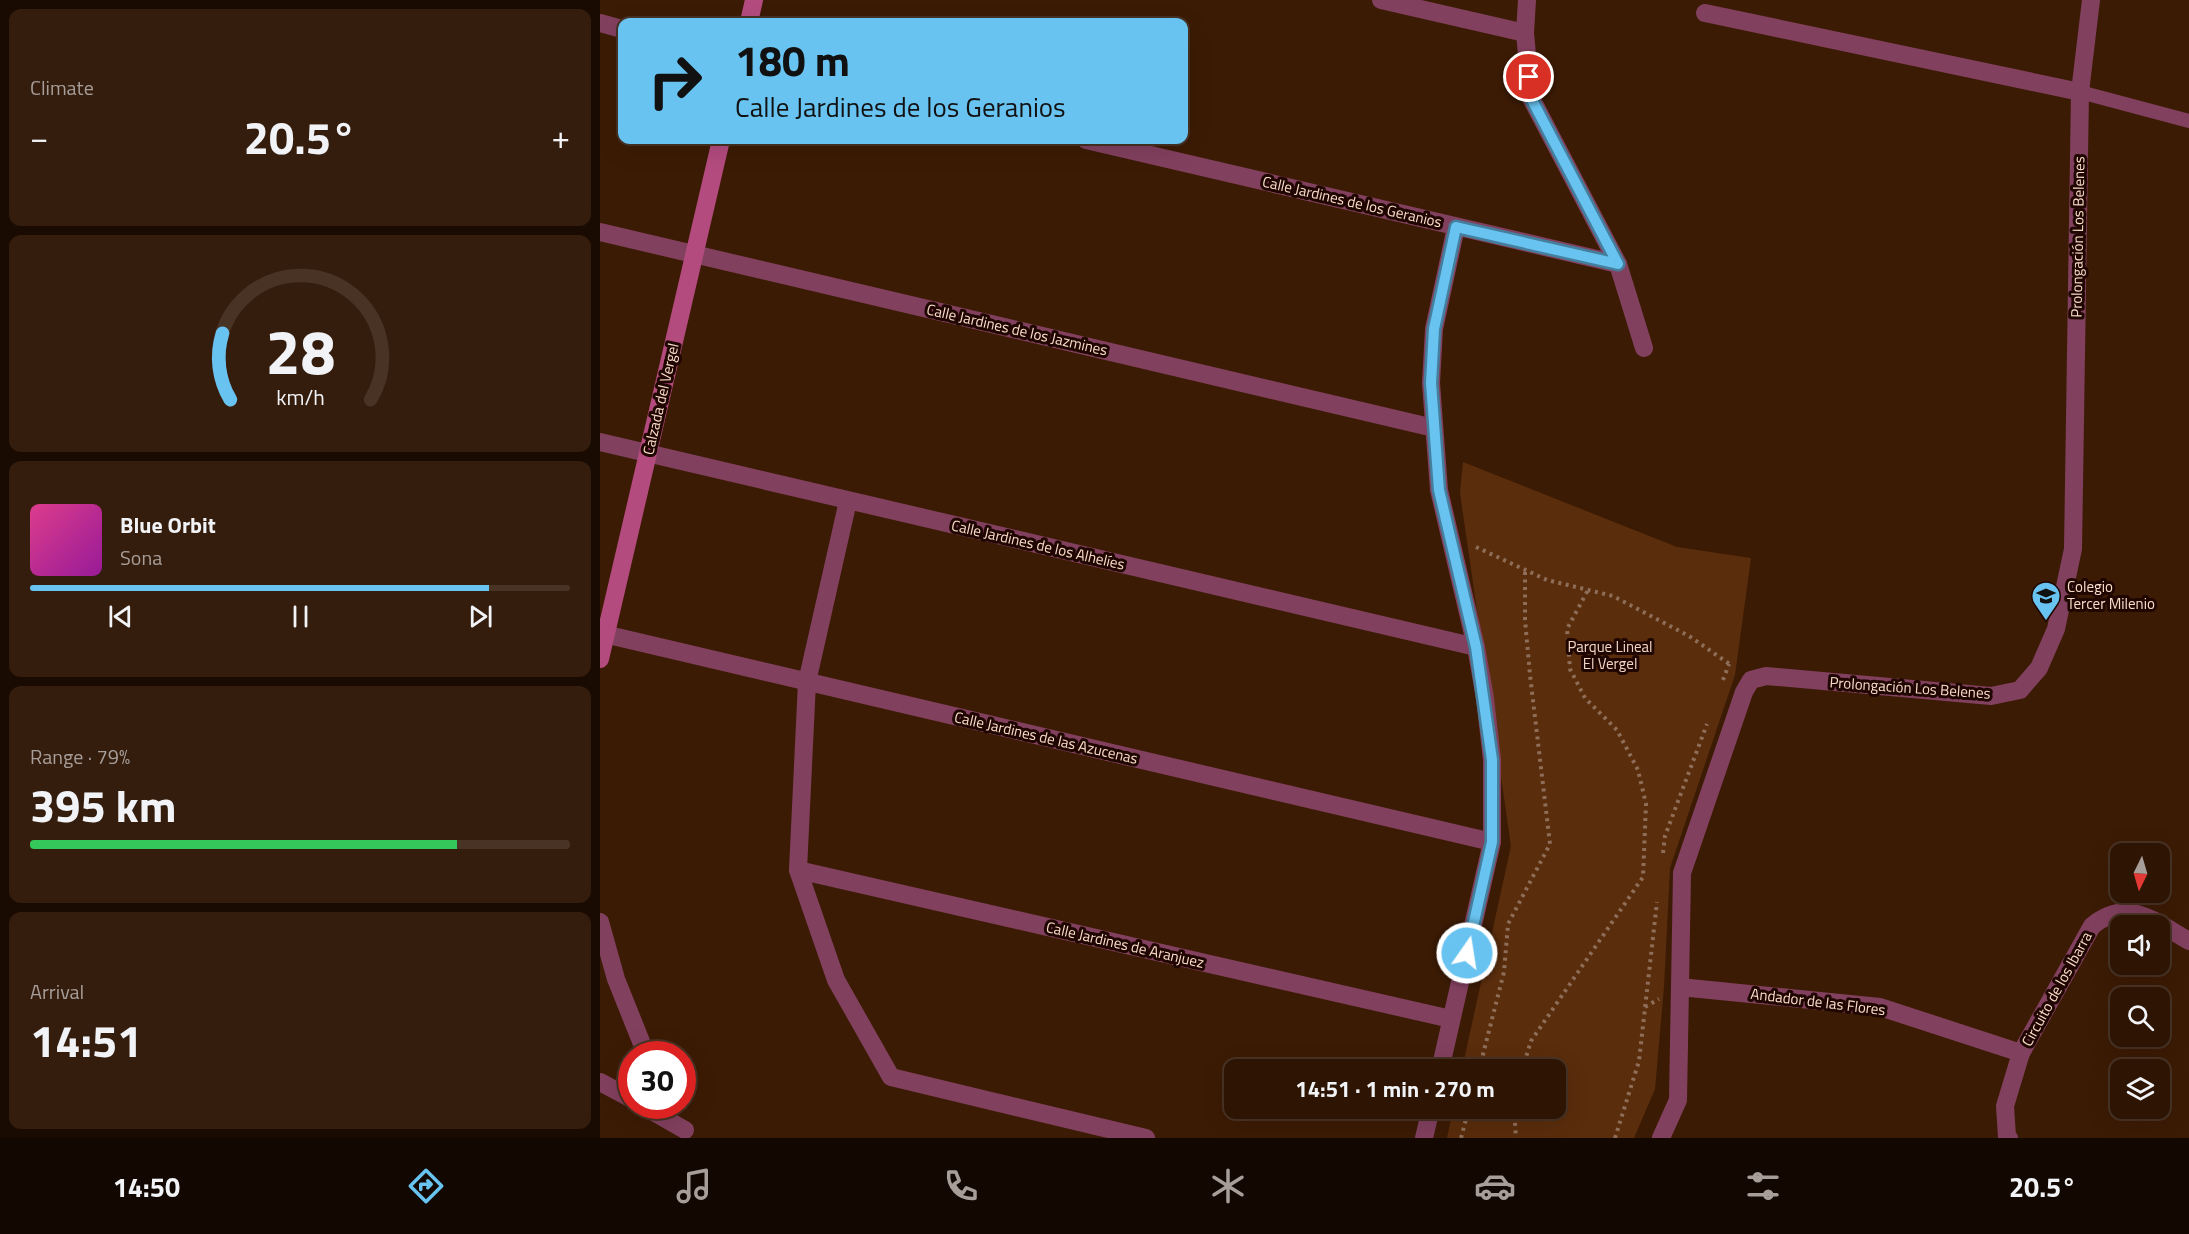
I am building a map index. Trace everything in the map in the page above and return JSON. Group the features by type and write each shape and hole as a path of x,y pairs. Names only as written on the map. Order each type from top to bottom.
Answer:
{"street":[{"path":"749,18 754,0"},
{"path":"1381,0 1525,33"},
{"path":"1527,0 1525,33 1531,98 1618,264 1644,348"},
{"name":"Prolongación Los Belenes","path":"1751,680 1766,676 1991,696 2020,690 2039,668 2056,629 2073,549 2080,92 2091,0"},
{"path":"1705,13 2080,92"},
{"path":"600,23 618,27"},
{"name":"Calzada del Vergel","path":"600,659 603,634 648,454 720,144"},
{"name":"Calle Jardines de los Geranios","path":"1103,144 1618,264"},
{"path":"1442,1059 1492,842 1492,760 1476,647 1439,490 1431,383 1434,329 1456,227"},
{"name":"Calle Jardines de los Jazmines","path":"600,232 1434,428"},
{"name":"Calle Jardines de los Alhelíes","path":"600,442 1476,647"},
{"path":"848,501 807,682 798,870 836,980 891,1077 1146,1138"},
{"name":"Calle Jardines de las Azucenas","path":"603,634 1492,842"},
{"path":"1660,1138 1678,1100 1682,873 1744,692 1751,680"},
{"name":"Calle Jardines de Aranjuez","path":"798,870 1451,1019"},
{"name":"Circuito de los Ibarra","path":"2009,1138 2007,1137 2005,1106 2020,1053 2092,926 2105,916 2123,910 2143,915 2189,941"},
{"path":"600,922 616,979 641,1041"},
{"name":"Andador de las Flores","path":"1680,987 1880,1007 2020,1053"},
{"path":"600,1082 618,1092"},
{"path":"664,1119 688,1134"},
{"path":"679,1119 688,1134"},
{"path":"1424,1138 1428,1119"}],"lane":[{"path":"2080,92 2189,121"}],"path":[{"path":"1452,545 1481,548 1547,580 1614,596 1689,636 1751,680"},
{"path":"1482,1059 1504,972 1508,924 1551,844 1530,675 1525,620 1525,570"},
{"path":"1525,1059 1531,1041 1643,877 1646,804 1638,770 1617,730 1585,698 1570,669 1567,629 1588,590"},
{"path":"1461,1138 1466,1119"},
{"path":"1515,1119 1516,1138"}],"green space":[{"name":"Parque Lineal El Vergel","path":"1463,462 1677,547 1751,558 1735,675 1670,868 1664,987 1655,1089 1634,1138 1447,1138 1451,1119 1566,1119 1566,1059 1464,1059 1511,846 1460,493"}],"place":[{"name":"Colegio Tercer Milenio","path":"2046,622"}],"route":[{"path":"1467,953 1492,842 1492,760 1476,647 1439,490 1431,383 1434,329 1456,227 1618,264 1531,98 1529,77"}]}
